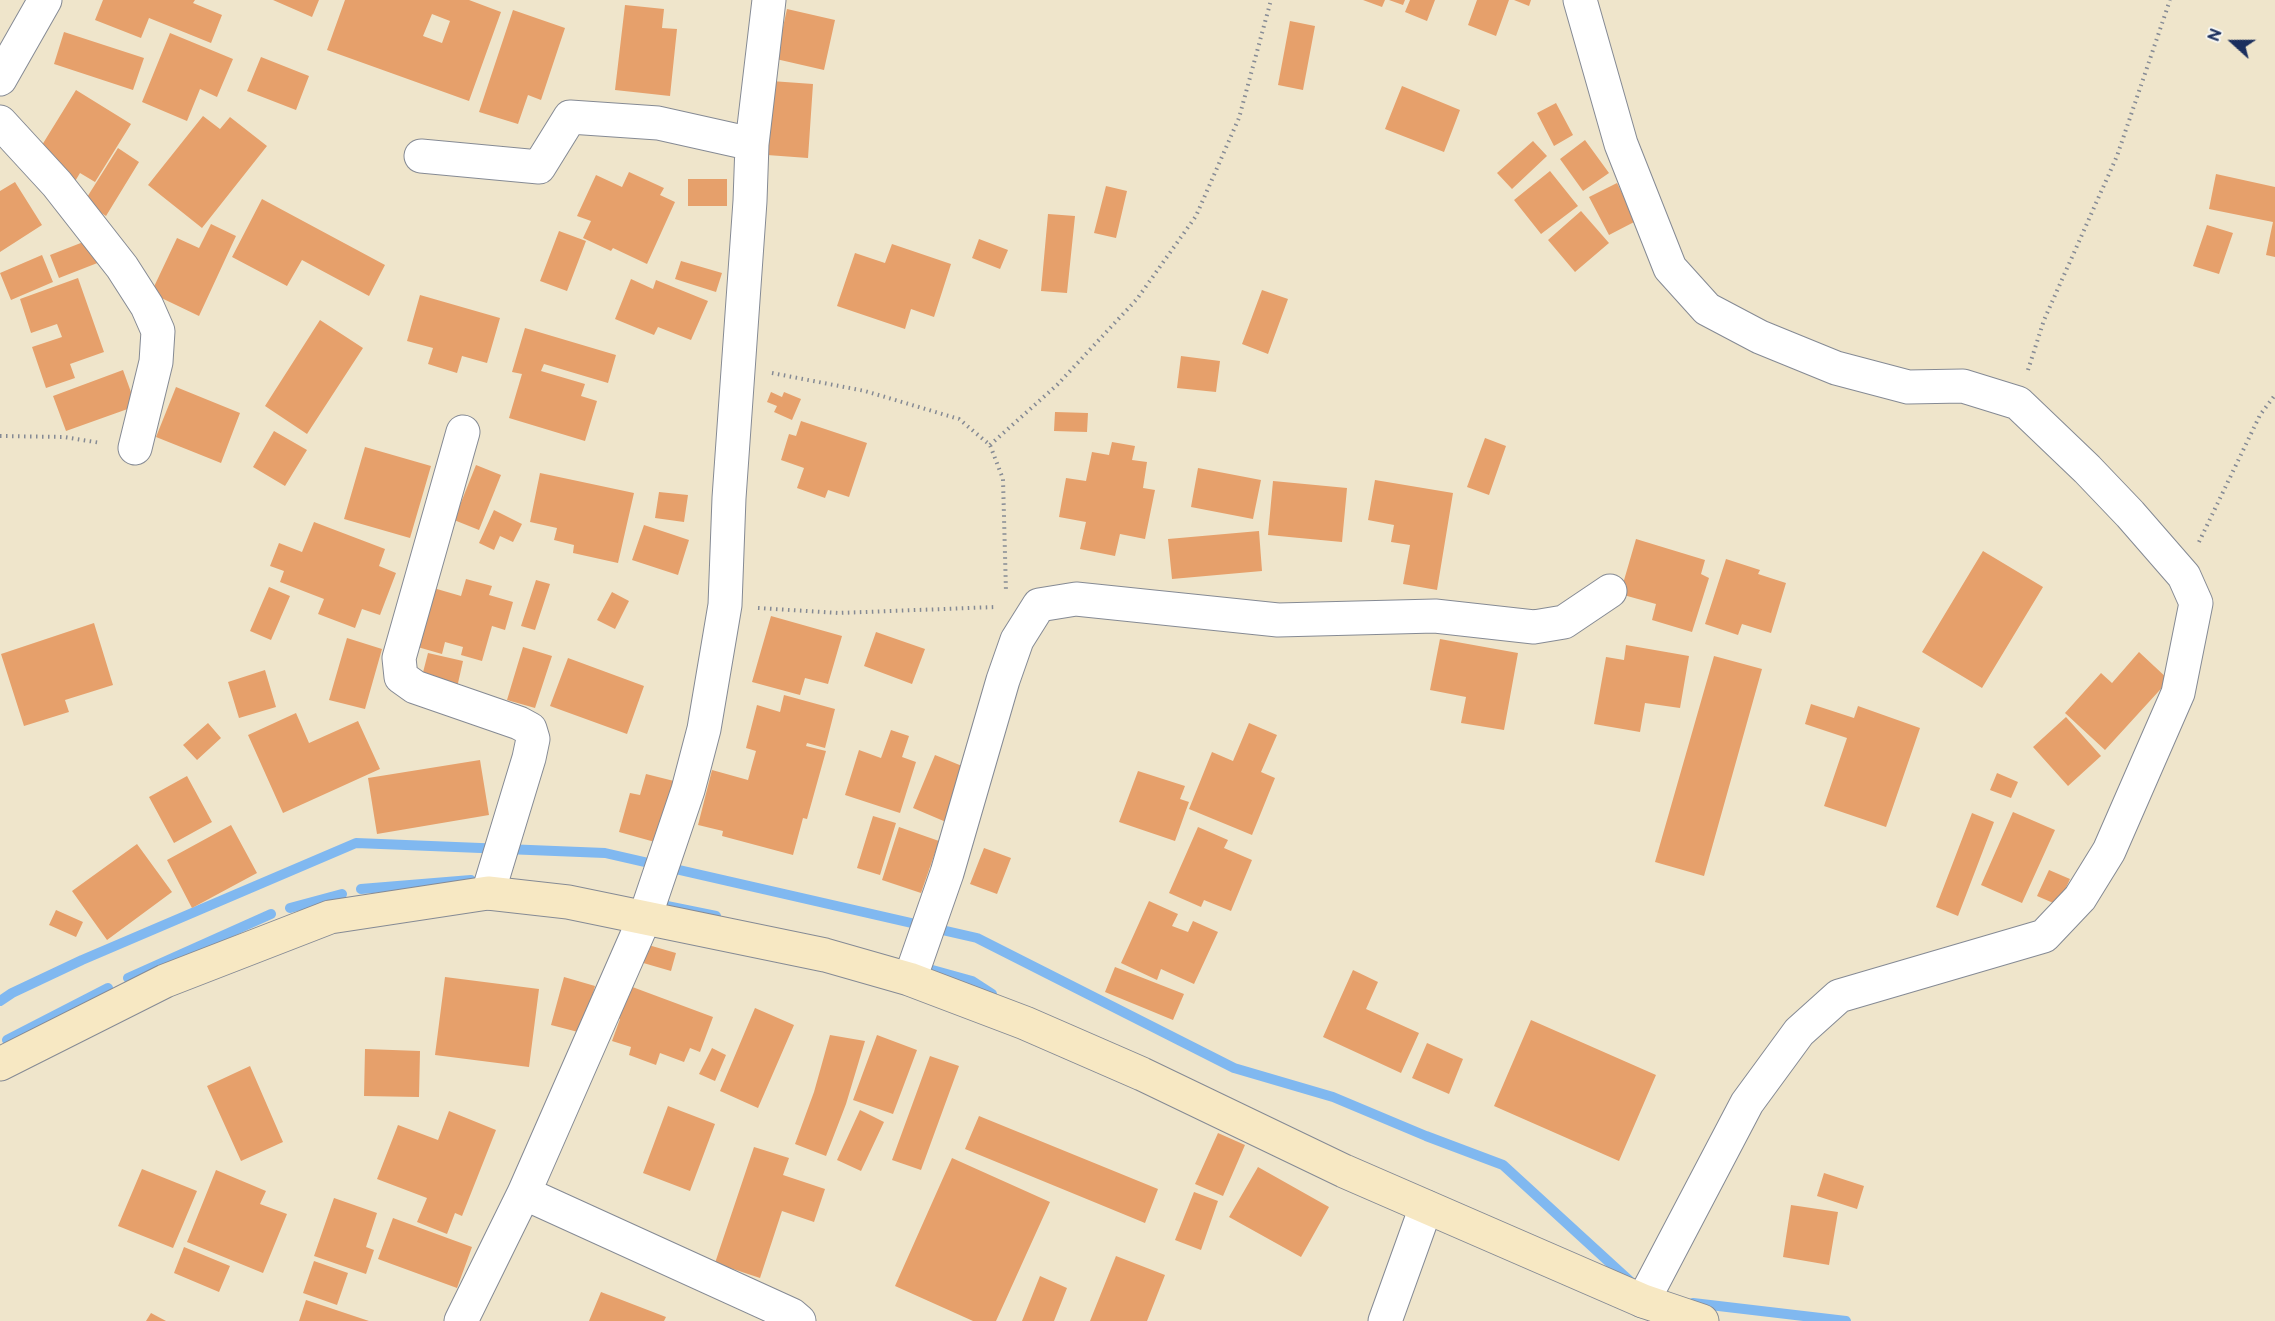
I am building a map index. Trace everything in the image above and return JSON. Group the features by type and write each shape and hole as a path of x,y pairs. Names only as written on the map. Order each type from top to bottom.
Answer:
{"main road":[{"path":"0,1064 165,981 330,917 488,893 568,902 825,955 910,979 1025,1023 1142,1074 1333,1166 1426,1207 1643,1301 1702,1321"}],"street":[{"path":"0,79 45,0"},
{"path":"461,1321 524,1193 645,917 688,790 704,729 725,605 729,498 752,144 770,0"},
{"path":"1580,0 1621,144 1670,268 1707,309 1760,337 1836,368 1908,387 1963,386 2018,403 2087,469 2184,576 2196,603 2178,693 2109,851 2080,898 2043,936 1839,996 1799,1032 1747,1103 1643,1301"},
{"path":"421,156 539,167 570,117 658,123 752,144"},
{"path":"0,122 57,184 122,267 147,306 158,331 156,362 135,448"},
{"path":"463,432 399,658 401,677 415,687 519,723 530,729 533,740 529,758 488,893"},
{"path":"910,979 946,873 1017,640 1039,605 1076,599 1278,620 1435,616 1534,627 1564,622 1610,591"},
{"path":"524,1193 792,1315 799,1321"},
{"path":"1385,1321 1426,1207"}],"path":[{"path":"990,445 1058,384 1137,299 1196,216 1239,117 1271,0"},
{"path":"2018,403 2044,320 2117,156 2170,0"},
{"path":"739,367 865,392 959,419 990,445 1003,479 1006,606"},
{"path":"2184,576 2260,415 2275,394"},
{"path":"0,436 64,437 135,448"},
{"path":"725,605 838,613 1039,605"}],"building":[{"path":"103,0 195,0 193,3 222,15 211,43 149,18 141,38 95,20"},
{"path":"273,0 319,0 312,17"},
{"path":"345,0 469,0 501,12 469,101 327,50","holes":["432,14 450,21 442,43 423,36"]},
{"path":"1363,0 1385,0 1382,7"},
{"path":"1389,0 1405,0 1403,5"},
{"path":"1410,0 1435,0 1427,21 1405,12"},
{"path":"1477,0 1509,0 1496,36 1468,25"},
{"path":"1514,0 1531,0 1529,6"},
{"path":"625,5 664,9 662,28 677,29 670,96 615,90"},
{"path":"787,9 835,20 824,70 776,59"},
{"path":"513,10 565,28 541,100 528,95 518,124 479,112"},
{"path":"1290,21 1315,26 1303,90 1278,85"},
{"path":"64,32 144,58 133,90 54,64"},
{"path":"170,33 233,59 217,97 200,89 187,121 142,102"},
{"path":"261,57 309,76 296,110 247,91"},
{"path":"771,81 813,84 808,158 767,155"},
{"path":"1402,86 1460,110 1444,152 1385,129"},
{"path":"76,90 131,124 95,182 80,173 74,183 34,158"},
{"path":"1556,103 1573,135 1554,146 1537,113"},
{"path":"203,116 220,129 230,117 267,146 202,228 148,185"},
{"path":"1585,140 1609,173 1583,191 1560,159"},
{"path":"1533,141 1547,156 1512,189 1497,173"},
{"path":"118,148 139,162 106,216 84,202"},
{"path":"1550,171 1578,206 1541,234 1514,200"},
{"path":"629,172 664,188 660,195 675,202 647,264 613,248 611,251 583,238 591,221 577,216 596,175 622,187"},
{"path":"2216,174 2275,187 2275,257 2266,255 2273,222 2209,209"},
{"path":"688,179 727,179 727,206 688,206"},
{"path":"15,182 42,225 0,252 0,191"},
{"path":"1617,183 1636,221 1609,235 1589,197"},
{"path":"1106,186 1127,191 1116,238 1094,233"},
{"path":"262,199 385,265 369,296 302,260 287,286 232,257"},
{"path":"1581,211 1609,243 1575,272 1548,240"},
{"path":"1048,214 1075,216 1067,293 1041,291"},
{"path":"211,224 236,236 199,316 151,293 177,238 199,248"},
{"path":"2207,225 2233,233 2219,274 2193,266"},
{"path":"559,231 586,241 567,291 540,281"},
{"path":"91,239 100,262 59,278 50,255"},
{"path":"979,239 1008,250 1000,269 972,258"},
{"path":"892,244 951,264 934,317 911,309 905,329 837,306 855,253 885,263"},
{"path":"42,255 53,282 11,300 0,273"},
{"path":"681,261 722,273 716,292 675,279"},
{"path":"78,278 104,352 70,364 75,378 46,388 32,347 62,337 57,324 31,333 20,299"},
{"path":"631,279 653,289 656,280 708,301 691,340 658,327 654,335 615,319"},
{"path":"1262,290 1288,299 1268,354 1242,344"},
{"path":"420,295 500,318 487,363 462,356 457,373 428,364 433,348 407,341"},
{"path":"320,320 363,348 307,434 265,406"},
{"path":"525,328 616,355 608,383 544,364 541,371 585,384 581,396 597,401 585,441 509,418 522,374 512,372"},
{"path":"1181,356 1220,361 1216,392 1177,388"},
{"path":"123,370 136,406 66,431 53,396"},
{"path":"176,387 240,413 221,463 156,437"},
{"path":"771,392 782,397 784,392 801,399 792,420 774,412 777,406 767,402"},
{"path":"1055,412 1088,413 1087,432 1054,431"},
{"path":"801,421 867,443 849,497 828,490 825,498 797,488 804,468 781,460 789,434 796,436"},
{"path":"274,431 307,450 285,486 253,467"},
{"path":"1485,438 1506,446 1489,495 1467,487"},
{"path":"1112,442 1135,446 1132,460 1147,462 1143,488 1155,490 1145,539 1120,534 1115,556 1080,549 1086,522 1059,517 1066,478 1086,481 1092,452 1109,455"},
{"path":"365,447 431,466 410,538 344,519"},
{"path":"476,465 501,475 479,530 454,520"},
{"path":"1198,468 1261,480 1253,519 1191,507"},
{"path":"540,473 634,493 618,563 573,553 574,545 554,540 557,528 530,522"},
{"path":"1375,480 1453,493 1437,590 1403,584 1410,545 1391,542 1394,525 1368,520"},
{"path":"1273,481 1347,488 1342,542 1268,535"},
{"path":"659,492 688,495 684,522 655,518"},
{"path":"494,510 522,524 513,542 500,536 494,550 479,543"},
{"path":"314,522 385,549 379,566 396,573 380,615 362,609 355,628 318,614 324,599 280,582 284,571 270,566 279,543 302,552"},
{"path":"644,525 689,540 678,575 632,560"},
{"path":"1259,531 1262,571 1172,579 1168,539"},
{"path":"1636,539 1705,560 1701,574 1709,578 1692,632 1652,620 1656,604 1620,594"},
{"path":"1983,551 2043,587 1982,688 1922,652"},
{"path":"1726,559 1760,570 1758,574 1786,583 1771,633 1742,624 1738,635 1705,624"},
{"path":"466,579 492,586 489,595 513,602 505,630 492,626 482,661 461,655 463,647 445,642 442,654 414,646 430,587 461,596"},
{"path":"536,580 550,584 535,630 521,626"},
{"path":"269,587 290,596 271,640 250,631"},
{"path":"612,592 629,601 615,629 597,620"},
{"path":"771,616 842,636 828,684 805,678 800,695 752,682"},
{"path":"94,623 113,685 65,700 69,712 24,726 1,654"},
{"path":"876,632 925,649 912,684 864,666"},
{"path":"347,638 382,649 365,709 329,700"},
{"path":"1440,639 1518,653 1504,730 1461,723 1466,697 1430,690"},
{"path":"1626,645 1689,656 1680,708 1645,703 1640,732 1594,724 1606,657 1624,660"},
{"path":"523,647 552,656 535,708 507,700"},
{"path":"2139,652 2169,680 2105,750 2065,713 2101,673 2112,683"},
{"path":"428,653 463,661 456,692 420,684"},
{"path":"1714,656 1762,669 1704,876 1655,862"},
{"path":"568,658 644,686 627,734 550,706"},
{"path":"265,670 276,707 239,718 228,682"},
{"path":"784,695 835,709 825,748 807,743 806,746 826,751 807,819 803,818 793,855 722,836 723,831 698,825 712,770 748,780 756,751 746,748 757,705 780,712"},
{"path":"1811,704 1854,718 1858,706 1920,728 1886,827 1824,806 1847,738 1805,724"},
{"path":"296,713 309,743 358,721 380,769 283,813 248,735"},
{"path":"2066,717 2101,756 2068,786 2033,747"},
{"path":"208,723 221,738 197,760 183,745"},
{"path":"1249,723 1277,735 1261,772 1275,778 1252,835 1189,809 1212,752 1233,761"},
{"path":"891,730 909,736 902,757 916,762 900,813 845,795 859,750 881,758"},
{"path":"935,755 967,768 946,822 913,808"},
{"path":"480,760 489,815 377,834 368,778"},
{"path":"1138,771 1185,786 1180,799 1189,802 1175,841 1119,822"},
{"path":"1997,773 2018,782 2011,798 1990,790"},
{"path":"646,774 678,782 662,844 619,832 630,793 640,795"},
{"path":"187,776 212,822 174,843 149,797"},
{"path":"2013,812 2055,830 2022,903 1981,885"},
{"path":"1972,813 1994,822 1958,916 1936,907"},
{"path":"873,816 896,823 880,875 857,868"},
{"path":"231,825 257,873 192,908 167,860"},
{"path":"899,827 939,841 921,893 882,880"},
{"path":"1198,827 1228,840 1224,848 1252,860 1231,911 1204,900 1201,907 1169,893"},
{"path":"137,844 172,892 107,940 72,891"},
{"path":"984,848 1011,858 997,894 970,884"},
{"path":"2049,870 2070,879 2058,905 2037,896"},
{"path":"1149,901 1178,914 1172,926 1188,932 1193,921 1218,932 1194,984 1161,969 1157,980 1121,963"},
{"path":"56,910 83,922 76,937 49,925"},
{"path":"638,942 676,953 671,971 633,960"},
{"path":"1115,967 1184,994 1173,1020 1105,992"},
{"path":"1353,970 1378,982 1366,1009 1419,1033 1401,1073 1323,1037"},
{"path":"445,977 539,989 529,1067 435,1055"},
{"path":"564,977 595,986 582,1033 551,1025"},
{"path":"627,985 713,1017 700,1052 690,1048 684,1062 660,1053 656,1065 629,1055 631,1047 612,1041 620,1019 615,1017"},
{"path":"755,1008 794,1025 758,1108 720,1091"},
{"path":"1531,1020 1656,1075 1619,1161 1494,1106"},
{"path":"830,1035 865,1041 846,1104 826,1156 795,1144 814,1092"},
{"path":"877,1035 917,1050 893,1114 853,1100"},
{"path":"1427,1043 1463,1059 1449,1094 1412,1078"},
{"path":"712,1048 726,1055 715,1081 699,1074"},
{"path":"365,1049 420,1051 419,1097 364,1096"},
{"path":"930,1056 959,1066 921,1170 892,1160"},
{"path":"250,1066 283,1142 241,1161 207,1086"},
{"path":"668,1106 715,1124 690,1191 643,1173"},
{"path":"860,1110 884,1122 861,1171 837,1160"},
{"path":"449,1111 496,1130 462,1216 455,1213 447,1234 417,1222 427,1198 377,1179 398,1125 438,1140"},
{"path":"979,1116 1158,1189 1145,1223 965,1149"},
{"path":"1218,1133 1245,1145 1223,1196 1195,1184"},
{"path":"754,1147 789,1158 783,1175 825,1189 814,1222 782,1211 760,1278 715,1263"},
{"path":"952,1158 1050,1202 996,1321 973,1321 895,1286"},
{"path":"1258,1167 1329,1207 1301,1257 1229,1217"},
{"path":"142,1169 197,1191 173,1248 118,1226"},
{"path":"216,1170 266,1191 260,1204 287,1214 263,1273 187,1242"},
{"path":"1824,1173 1864,1186 1857,1209 1817,1196"},
{"path":"1194,1192 1218,1201 1201,1250 1175,1240"},
{"path":"334,1198 377,1213 366,1247 374,1250 366,1274 314,1256"},
{"path":"1791,1205 1838,1212 1829,1265 1783,1257"},
{"path":"393,1218 472,1247 457,1288 378,1259"},
{"path":"184,1247 230,1266 219,1292 174,1273"},
{"path":"1116,1256 1165,1275 1147,1321 1090,1321"},
{"path":"314,1261 348,1273 337,1305 303,1293"},
{"path":"1040,1276 1067,1288 1054,1321 1022,1321"},
{"path":"601,1292 666,1317 664,1321 589,1321"},
{"path":"306,1300 369,1321 299,1321"},
{"path":"151,1313 166,1321 146,1321"}],"waterway":[{"path":"0,1001 82,960 356,843 605,853 977,938 1234,1068 1333,1097 1503,1165 1632,1283"},
{"path":"361,889 471,880"},
{"path":"290,908 342,894"},
{"path":"652,903 716,916"},
{"path":"128,978 271,914"},
{"path":"918,966 972,981 992,994"},
{"path":"7,1040 108,988"},
{"path":"1693,1303 1846,1321"}]}
